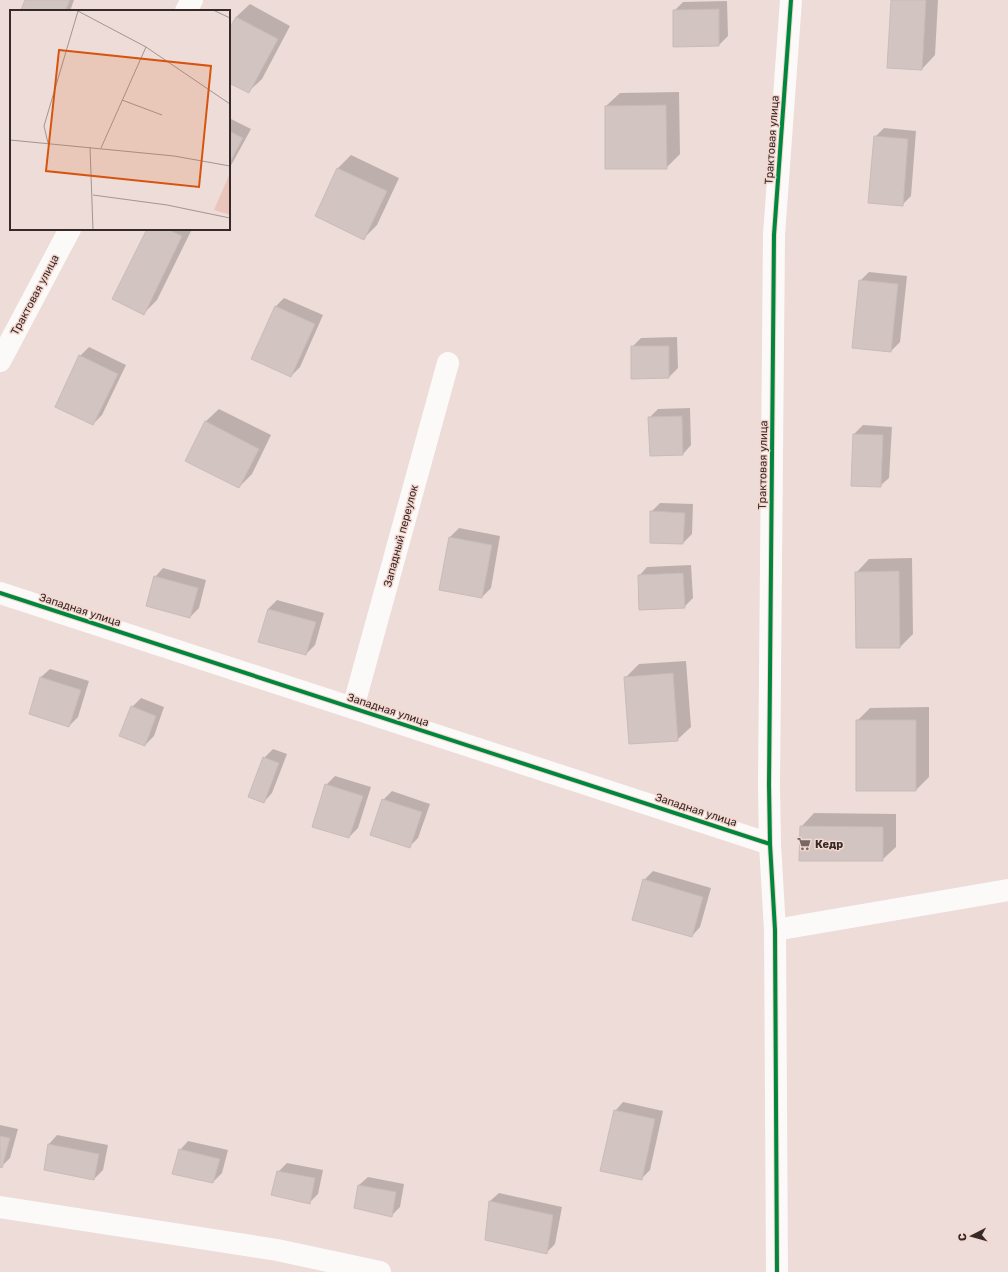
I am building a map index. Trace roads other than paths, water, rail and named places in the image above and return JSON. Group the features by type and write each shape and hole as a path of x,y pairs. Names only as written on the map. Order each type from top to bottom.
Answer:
{"street":[{"path":"187,10 192,0"},
{"name":"Трактовая улица","path":"777,1272 775,930 770,844 774,235 791,0"},
{"name":"Трактовая улица","path":"0,361 69,230"},
{"name":"Западный переулок","path":"353,708 448,363"},
{"name":"Западная улица","path":"0,593 770,844"},
{"path":"775,930 1008,890"},
{"path":"0,1207 277,1250 380,1272"}],"place":[{"name":"Кедр","path":"804,844"}]}
